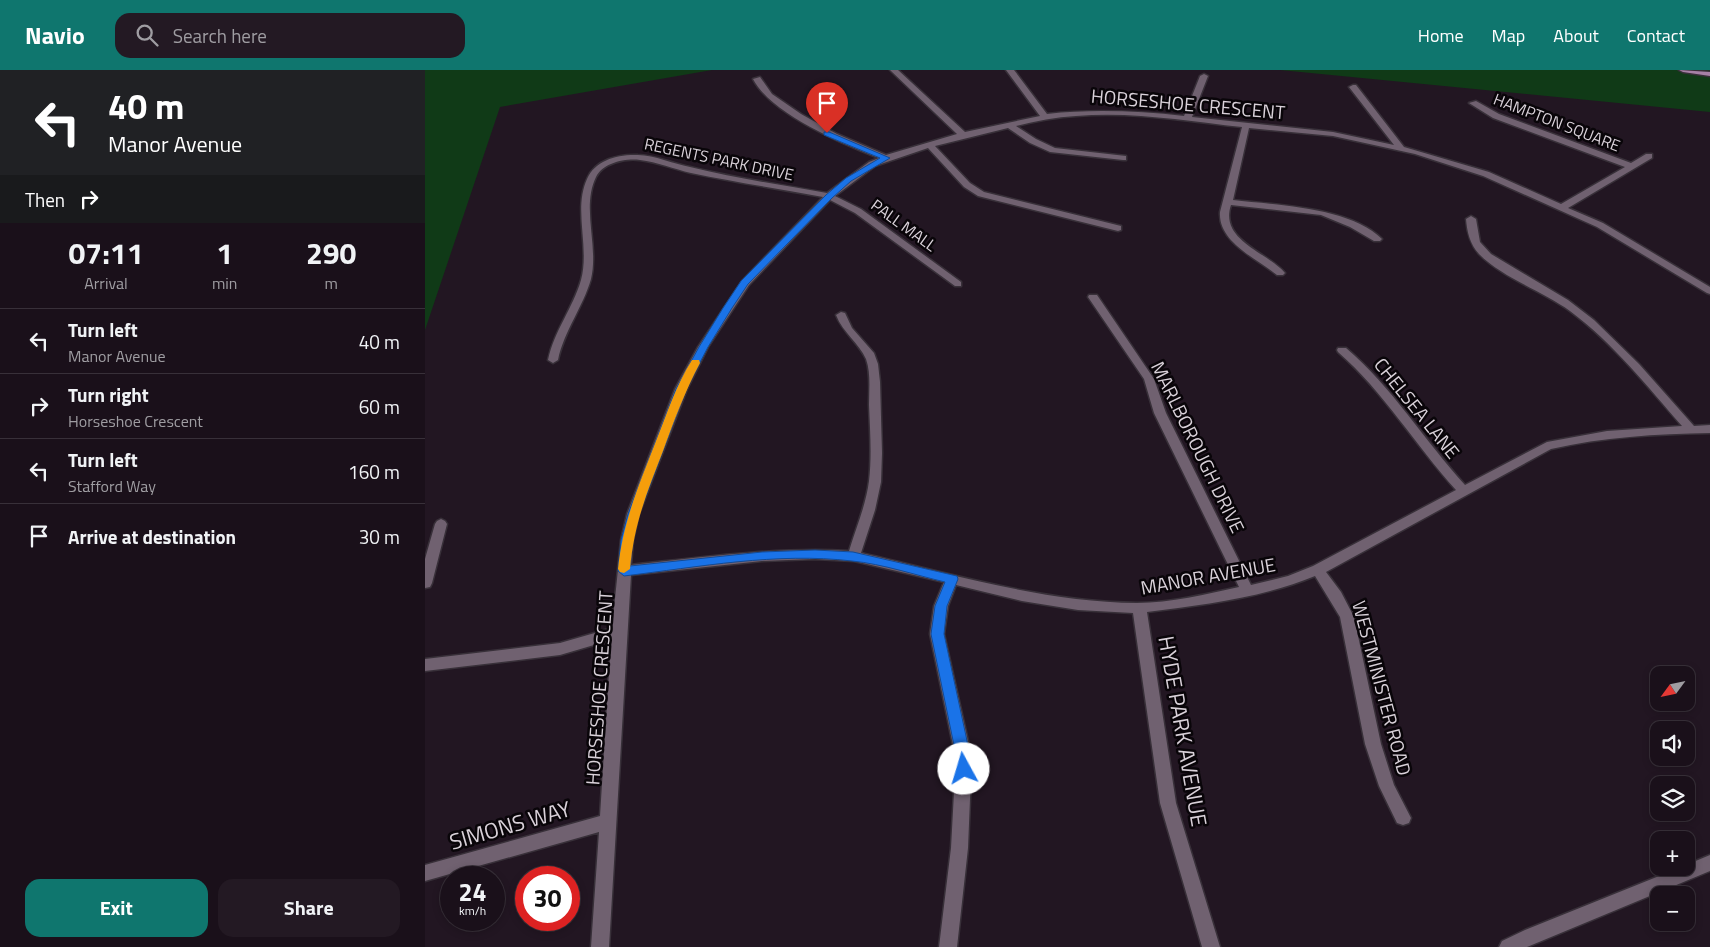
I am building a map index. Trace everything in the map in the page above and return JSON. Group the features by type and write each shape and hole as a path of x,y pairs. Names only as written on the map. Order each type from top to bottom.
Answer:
{"main road":[{"path":"1683,70 1710,74"}],"street":[{"path":"894,70 963,135"},
{"path":"1010,70 1045,117"},
{"path":"1187,119 1204,76"},
{"path":"757,79 767,94 811,124 846,143 886,158"},
{"path":"1353,87 1401,148"},
{"name":"HAMPTON SQUARE","path":"1473,103 1496,116 1631,166"},
{"name":"HORSESHOE CRESCENT","path":"600,947 624,571 627,540 643,488 681,389 703,347 745,283 829,196 849,180 886,158 963,135 1045,117 1079,113 1113,112 1333,134 1401,148 1457,163 1563,207 1600,225 1710,291"},
{"path":"1009,125 1033,141 1053,150 1123,158"},
{"path":"1246,125 1228,202 1223,211 1223,220 1232,236 1280,273"},
{"path":"930,145 967,185 981,194 1118,228"},
{"path":"1563,207 1649,156"},
{"name":"REGENTS PARK DRIVE","path":"553,360 559,334 581,293 588,271 590,255 585,208 589,184 598,167 617,159 639,157 690,170 829,196"},
{"name":"PALL MALL","path":"829,196 858,211 958,284"},
{"path":"1228,202 1323,213 1353,225 1377,239"},
{"path":"1471,219 1471,232 1474,242 1483,252 1548,291 1575,309 1599,329 1615,344 1691,429"},
{"name":"MARLBOROUGH DRIVE","path":"1093,296 1149,380 1160,414 1247,591"},
{"path":"841,315 847,331 867,352 871,359 874,376 875,482 853,556"},
{"name":"CHELSEA LANE","path":"1342,350 1367,372 1380,387 1430,452 1464,491"},
{"name":"MANOR AVENUE","path":"624,571 762,556 815,554 853,556 1022,596 1078,605 1139,608 1195,602 1289,581 1318,570 1547,446 1577,438 1611,434 1710,429"},
{"path":"425,583 441,524"},
{"name":"WESTMINISTER ROAD","path":"1318,570 1336,596 1347,617 1373,744 1387,786 1403,818"},
{"path":"948,947 963,801 964,769 962,750 937,634 941,606 952,579"},
{"name":"HYDE PARK AVENUE","path":"1139,608 1168,803 1211,947"},
{"path":"425,665 480,656 521,655 560,649 619,632"},
{"name":"SIMONS WAY","path":"425,872 607,822"},
{"path":"1508,947 1710,863"}],"green space":[{"path":"425,70 712,70 500,107 425,330"},
{"path":"1280,70 1710,70 1710,112"}],"slow traffic":[{"path":"624,569 627,540 633,514 681,389 695,363"}],"route":[{"path":"827,133 846,143 886,158 872,164 829,196 745,283 727,308 703,347 681,389 633,514 627,540 624,571 762,556 815,554 853,556 952,579 941,606 937,634 962,750 964,769"}]}
